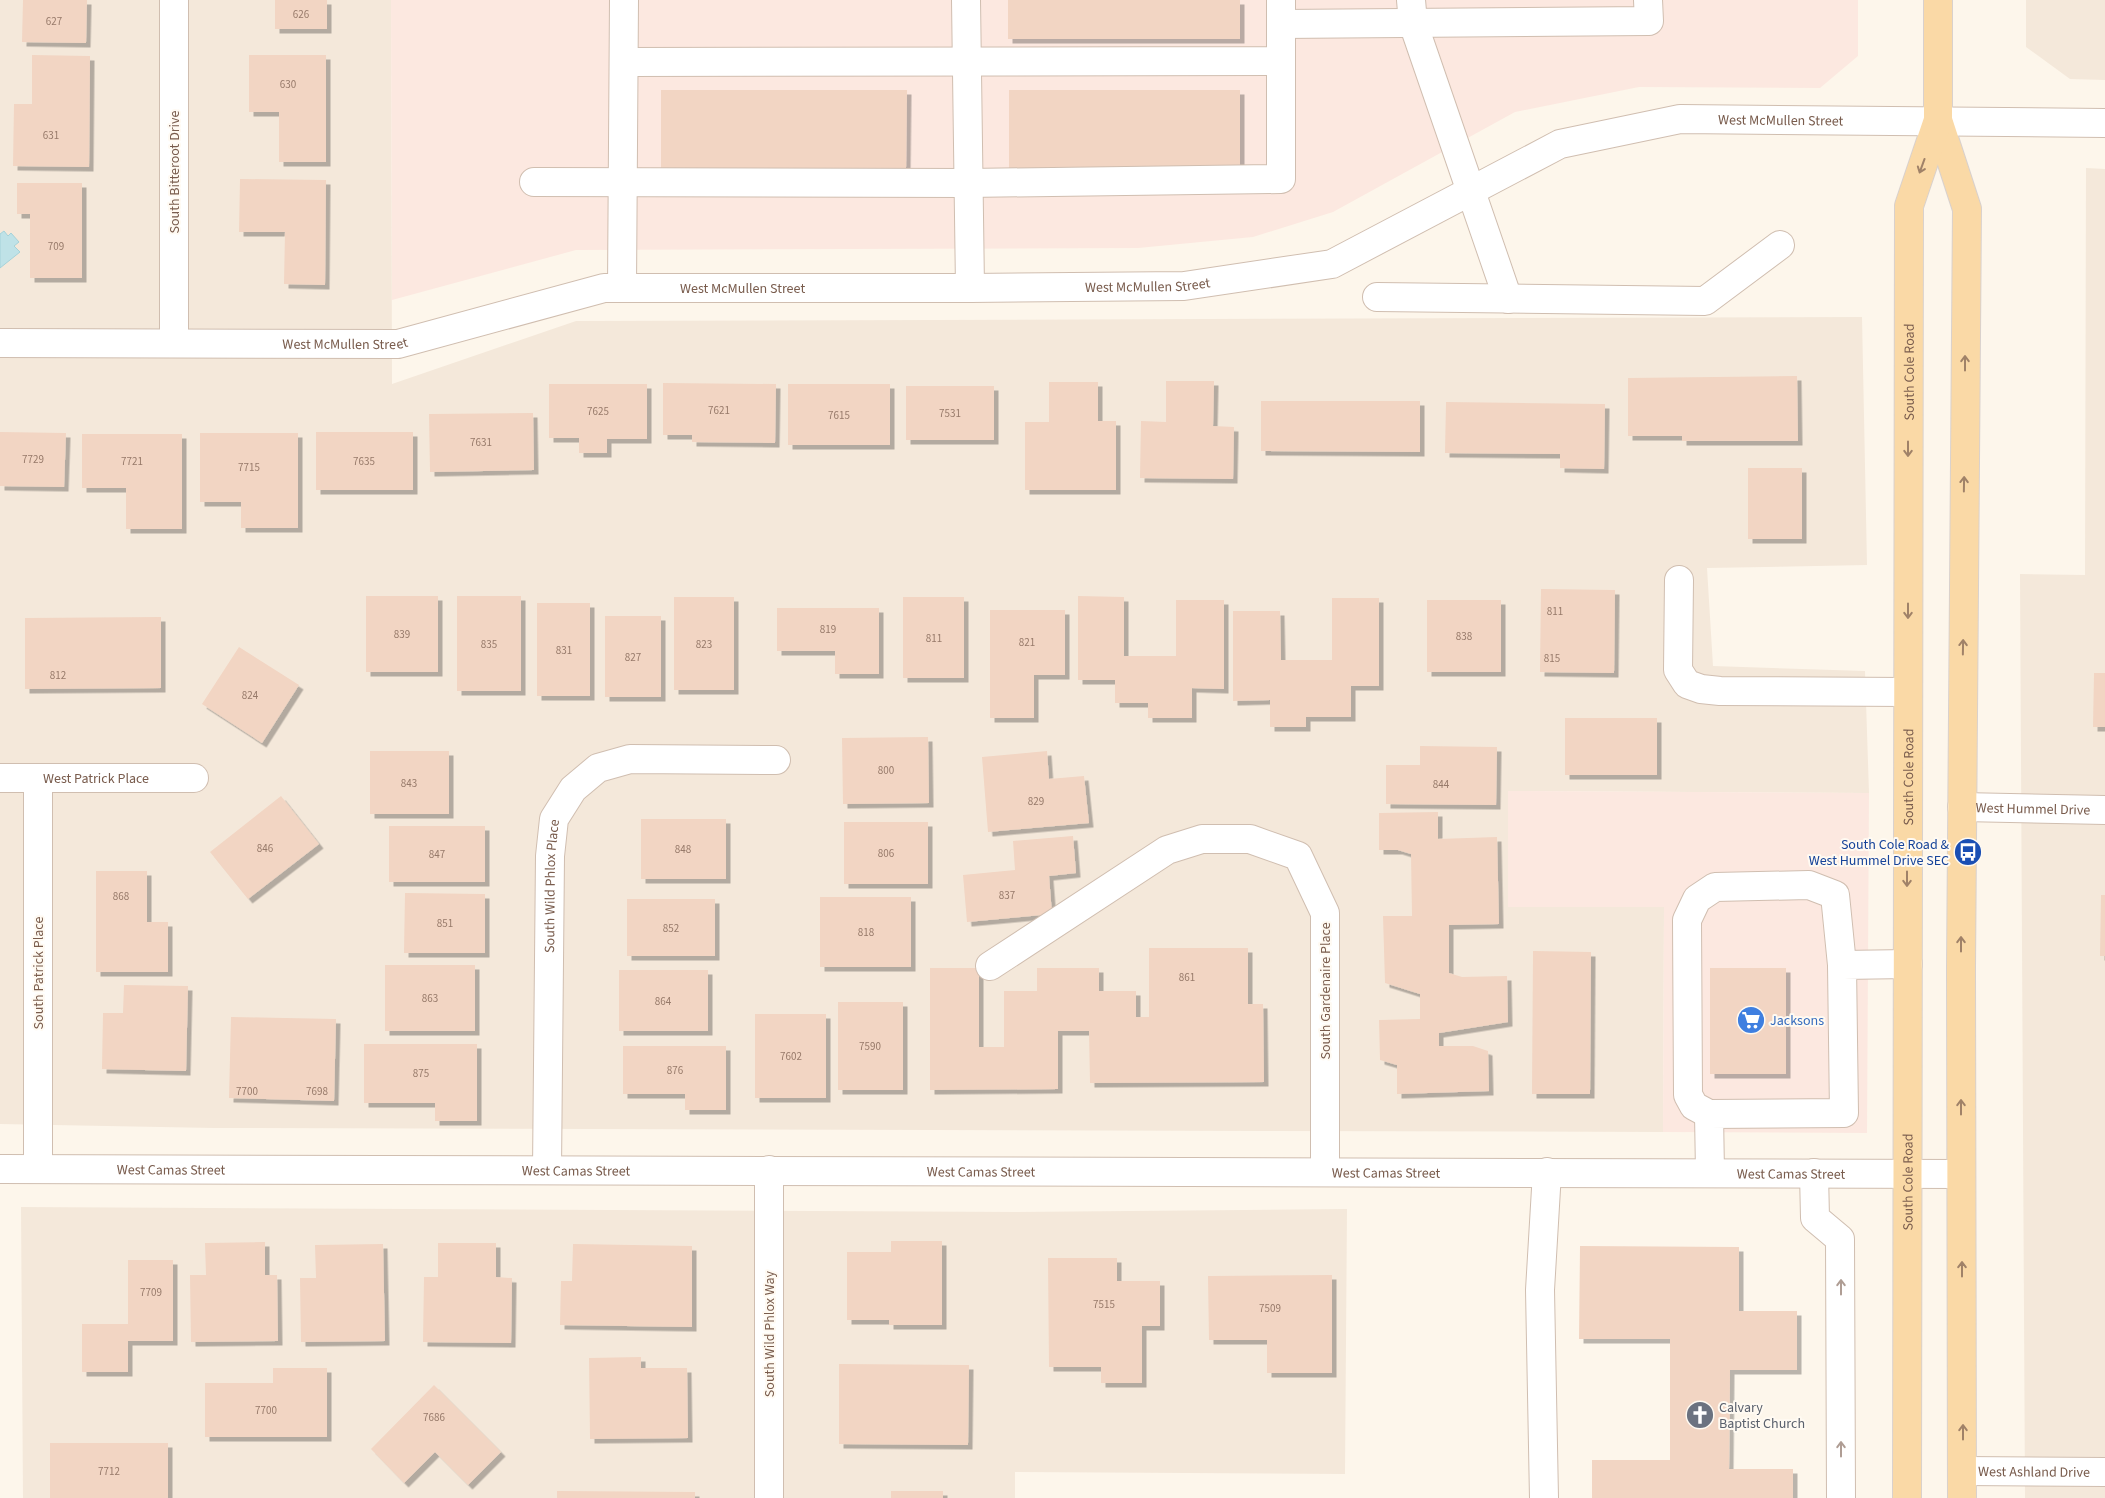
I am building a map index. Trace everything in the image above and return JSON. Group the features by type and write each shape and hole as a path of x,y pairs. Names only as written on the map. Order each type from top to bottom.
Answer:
{"main road":[{"name":"South Cole Road","path":"1938,0 1938,120 1967,209 1962,807 1962,1498"},
{"name":"South Cole Road","path":"1908,1498 1907,692 1909,206 1938,120"}],"street":[{"name":"South Bitteroot Drive","path":"174,0 174,343"},
{"path":"622,288 624,0"},
{"path":"966,0 970,288"},
{"path":"534,182 968,184 1281,179 1281,12 1412,12 1649,21 1648,0"},
{"path":"1412,12 1508,299"},
{"path":"624,62 1281,61"},
{"name":"West McMullen Street","path":"0,343 398,344 604,288 1184,286 1332,264 1560,144 1680,119 2105,123"},
{"path":"1377,297 1705,302 1780,245"},
{"path":"1680,580 1678,670 1687,684 1701,689 1720,691 1907,692"},
{"name":"South Wild Phlox Place","path":"547,1170 550,856 554,820 573,789 598,768 630,759 776,760"},
{"name":"West Patrick Place","path":"0,778 194,778"},
{"name":"South Patrick Place","path":"38,778 38,1169"},
{"name":"West Hummel Drive","path":"1962,807 2105,810"},
{"name":"South Gardenaire Place","path":"990,966 1167,850 1202,839 1250,839 1298,856 1325,913 1325,1172"},
{"path":"1809,886 1835,894 1842,965 1844,1113 1709,1114 1694,1106 1688,1095 1687,920 1697,899 1715,887 1809,886"},
{"path":"1842,965 1908,964"},
{"path":"1709,1114 1710,1172"},
{"name":"West Camas Street","path":"0,1169 1961,1174"},
{"name":"South Wild Phlox Way","path":"769,1498 770,1170"},
{"path":"1544,1498 1540,1290 1547,1172"},
{"path":"1814,1173 1815,1218 1840,1240 1841,1498"},
{"name":"West Ashland Drive","path":"1963,1471 2105,1472"}],"shaded area":[{"path":"0,0 391,0 392,384 576,321 1862,317 1867,565 1707,568 1713,666 1865,671 1869,793 1509,791 1508,907 1664,907 1663,1132 214,1128 0,1124"},
{"path":"391,0 1858,0 1858,56 1820,88 1639,87 1515,112 1333,212 1253,237 1138,248 576,250 392,300"},
{"path":"2026,0 2105,0 2105,80 2070,79 2026,47"},
{"path":"2086,168 2105,169 2105,1498 2025,1498 2020,574 2085,575"},
{"path":"1508,791 1869,793 1867,1133 1663,1132 1664,907 1508,907"},
{"path":"21,1207 1017,1212 1347,1209 1345,1474 1015,1472 1015,1498 23,1498"}],"water":[{"path":"4,231 8,236 11,233 19,242 14,246 20,252 0,268 0,234"}],"building":[{"path":"23,0 87,0 86,43 22,42"},
{"path":"275,0 327,0 327,29 275,29"},
{"path":"1008,0 1240,0 1240,39 1008,39"},
{"path":"32,55 90,56 89,167 13,166 14,104 32,104"},
{"path":"249,55 326,55 326,162 279,162 279,112 249,112"},
{"path":"661,90 907,90 906,169 661,168"},
{"path":"1009,90 1240,90 1240,168 1009,168"},
{"path":"240,179 326,180 325,285 284,284 285,232 239,232"},
{"path":"17,183 82,183 82,278 30,278 30,214 17,214"},
{"path":"1797,376 1798,441 1682,441 1682,436 1628,436 1628,378"},
{"path":"1166,381 1214,381 1213,426 1234,427 1233,479 1140,478 1141,421 1166,422"},
{"path":"1049,382 1098,382 1098,421 1116,421 1116,490 1025,490 1025,422 1049,422"},
{"path":"663,383 776,384 775,443 692,442 692,435 663,435"},
{"path":"549,384 647,384 647,439 607,439 607,453 579,453 579,438 549,438"},
{"path":"788,384 890,384 890,445 788,445"},
{"path":"906,386 994,386 994,440 906,440"},
{"path":"1261,401 1420,401 1420,452 1261,451"},
{"path":"1446,402 1605,404 1604,469 1560,468 1560,454 1445,453"},
{"path":"533,413 534,470 430,472 429,414"},
{"path":"0,432 66,433 64,487 0,486"},
{"path":"316,432 413,432 413,490 316,490"},
{"path":"200,433 298,433 298,528 241,528 241,502 200,502"},
{"path":"82,434 182,434 182,529 126,529 126,488 82,488"},
{"path":"1748,468 1802,468 1802,539 1748,539"},
{"path":"1541,589 1615,590 1614,673 1540,672"},
{"path":"366,596 438,596 438,672 366,672"},
{"path":"457,596 521,596 521,691 457,691"},
{"path":"1078,596 1124,597 1124,656 1176,656 1176,600 1224,600 1224,689 1192,688 1192,718 1148,718 1148,703 1115,703 1115,680 1078,680"},
{"path":"674,597 734,597 734,690 674,690"},
{"path":"903,597 964,597 964,678 903,678"},
{"path":"1332,598 1379,598 1379,686 1351,686 1351,717 1306,717 1306,727 1270,727 1270,700 1233,701 1233,611 1280,611 1281,660 1332,660"},
{"path":"1427,600 1501,600 1501,672 1427,672"},
{"path":"537,603 590,603 590,696 537,696"},
{"path":"777,608 879,608 879,674 835,674 835,651 777,651"},
{"path":"990,610 1065,610 1065,675 1034,675 1034,718 990,718"},
{"path":"605,616 661,616 661,697 605,697"},
{"path":"161,617 161,688 25,689 25,618"},
{"path":"239,647 299,685 262,743 202,704"},
{"path":"2094,673 2105,673 2105,727 2093,727"},
{"path":"1565,718 1657,718 1657,775 1565,775"},
{"path":"928,737 929,803 843,804 842,738"},
{"path":"1420,746 1497,747 1496,805 1386,804 1386,765 1420,765"},
{"path":"370,751 449,751 449,814 370,814"},
{"path":"1047,751 1049,779 1084,776 1089,823 988,832 982,757"},
{"path":"281,796 319,844 248,899 210,852"},
{"path":"1438,812 1438,839 1497,837 1499,924 1449,925 1449,973 1462,977 1507,976 1508,1022 1439,1033 1439,1046 1473,1046 1488,1051 1489,1091 1397,1094 1397,1065 1380,1060 1379,1020 1420,1019 1420,994 1385,983 1383,916 1412,916 1411,854 1398,850 1379,850 1379,813"},
{"path":"641,819 726,819 726,879 641,879"},
{"path":"844,822 928,822 928,884 844,884"},
{"path":"389,826 485,826 485,882 389,882"},
{"path":"1073,836 1076,873 1049,876 1052,914 967,922 963,875 1015,870 1013,841"},
{"path":"96,871 147,871 147,922 168,922 168,972 96,972"},
{"path":"405,893 485,894 485,953 404,953"},
{"path":"2101,895 2105,895 2105,956 2100,956"},
{"path":"820,897 911,897 911,967 820,967"},
{"path":"627,899 715,899 715,956 627,956"},
{"path":"1149,948 1248,948 1248,1004 1263,1004 1264,1082 1090,1083 1089,1031 1058,1031 1058,1089 930,1090 930,968 979,968 979,1047 1004,1047 1004,991 1037,991 1037,968 1099,968 1099,991 1136,991 1136,1017 1149,1017"},
{"path":"1533,951 1591,952 1590,1094 1532,1094"},
{"path":"385,965 475,965 475,1031 385,1031"},
{"path":"1710,968 1786,968 1786,1074 1710,1074"},
{"path":"619,970 708,970 708,1031 619,1031"},
{"path":"124,985 188,986 186,1071 102,1069 103,1013 123,1013"},
{"path":"838,1002 903,1002 903,1090 838,1090"},
{"path":"755,1014 826,1014 826,1098 755,1098"},
{"path":"231,1017 336,1019 334,1101 229,1098"},
{"path":"364,1044 477,1044 477,1121 435,1121 435,1103 364,1103"},
{"path":"623,1046 726,1046 726,1110 685,1110 685,1094 623,1094"},
{"path":"891,1241 942,1241 942,1325 889,1325 889,1320 847,1320 847,1252 891,1252"},
{"path":"265,1242 265,1275 277,1275 278,1341 191,1342 190,1275 206,1275 205,1243"},
{"path":"438,1243 496,1243 496,1277 512,1278 511,1343 423,1342 424,1277 438,1277"},
{"path":"383,1244 385,1341 301,1342 300,1278 316,1278 315,1245"},
{"path":"573,1244 692,1246 692,1327 560,1325 561,1281 572,1281"},
{"name":"Calvary Baptist Church","path":"1580,1246 1739,1247 1739,1311 1797,1311 1797,1370 1730,1370 1729,1469 1793,1469 1793,1498 1592,1498 1592,1460 1670,1460 1670,1339 1579,1339"},
{"path":"1048,1258 1117,1258 1117,1281 1160,1281 1160,1326 1142,1326 1142,1383 1101,1383 1101,1367 1049,1367"},
{"path":"128,1260 173,1260 173,1341 128,1341 128,1372 82,1372 82,1324 128,1324"},
{"path":"1332,1275 1332,1373 1267,1373 1267,1340 1209,1340 1208,1276"},
{"path":"641,1357 641,1368 687,1368 688,1438 590,1439 589,1358"},
{"path":"839,1364 969,1365 968,1445 839,1444"},
{"path":"273,1368 327,1368 327,1437 205,1437 205,1383 273,1383"},
{"path":"434,1385 501,1452 468,1485 435,1452 404,1483 371,1449"},
{"path":"50,1443 168,1443 168,1498 50,1498"},
{"path":"557,1491 695,1492 695,1498 557,1498"},
{"path":"891,1491 943,1491 943,1498 891,1498"}],"place":[{"name":"South Cole Road & West Hummel Drive SEC","path":"1968,852"},
{"name":"Jacksons","path":"1751,1020"},
{"name":"Calvary Baptist Church","path":"1700,1415"}]}
